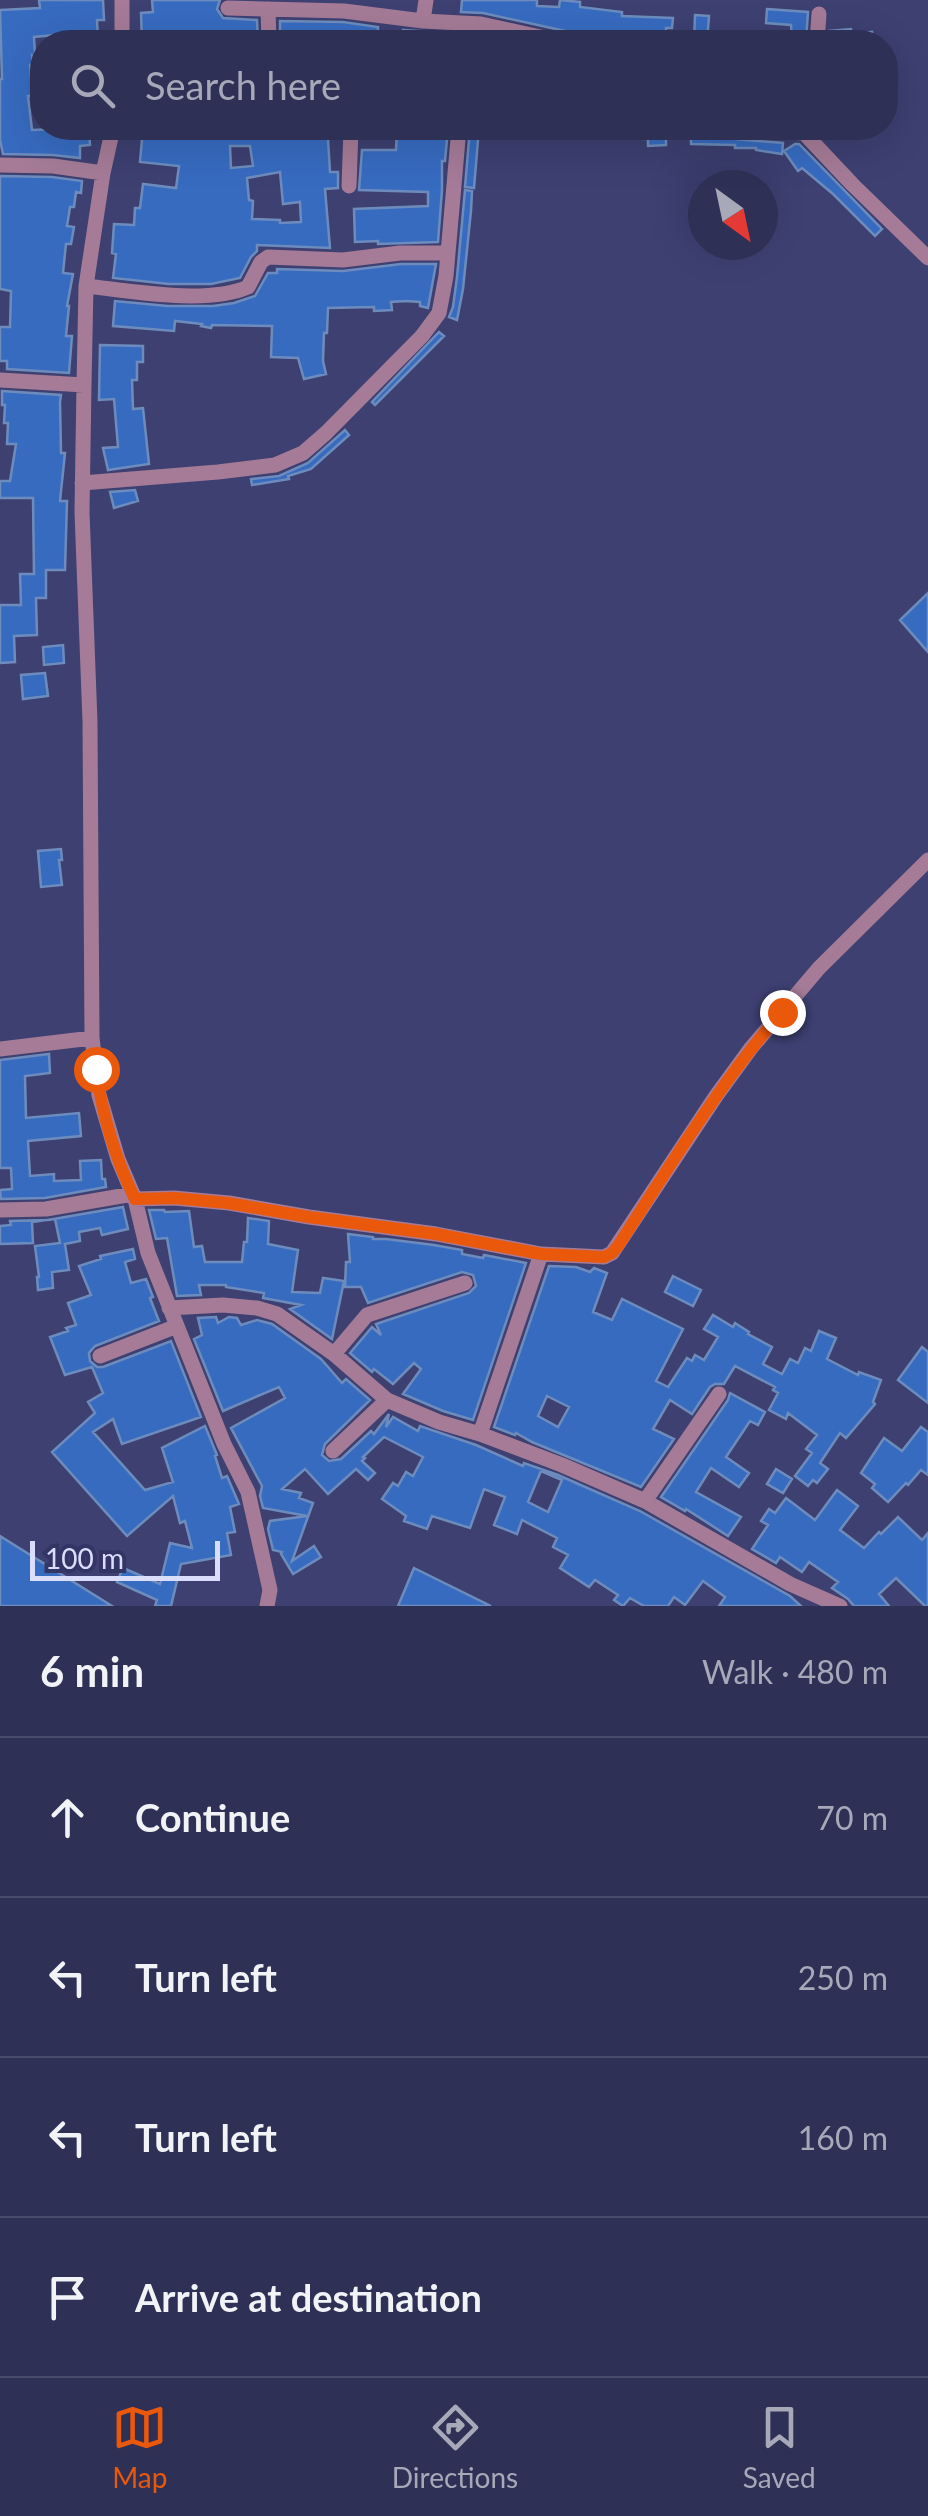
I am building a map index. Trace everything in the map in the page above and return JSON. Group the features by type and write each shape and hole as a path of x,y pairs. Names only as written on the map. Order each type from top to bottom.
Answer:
{"street":[{"path":"122,0 122,30"},
{"path":"423,20 426,0"},
{"path":"228,8 344,12 508,30"},
{"path":"268,8 269,30"},
{"path":"817,30 818,14"},
{"path":"110,140 86,286 82,483 90,722 92,1038 99,1094 134,1197 148,1253 224,1444 248,1492 270,1590 267,1606"},
{"path":"349,186 351,140"},
{"path":"82,483 218,472 275,464 303,453 356,404 439,313 458,140"},
{"path":"819,140 852,184 928,258"},
{"path":"0,165 54,166 103,174"},
{"path":"86,286 157,294 225,293 248,287 261,262 268,257 343,260 400,253 448,253"},
{"path":"0,380 84,385"},
{"path":"0,1210 46,1209 134,1197 174,1198 436,1234 541,1254 604,1257 612,1253 751,1048 820,968 928,860"},
{"path":"0,1048 92,1038"},
{"path":"480,1434 541,1254"},
{"path":"334,1354 367,1315 465,1283"},
{"path":"169,1308 223,1305 278,1314 334,1354 387,1400 562,1465 645,1501 790,1584 840,1606"},
{"path":"100,1356 177,1326"},
{"path":"645,1501 718,1394"},
{"path":"333,1452 387,1400"}],"building":[{"path":"39,0 103,0 104,20 97,20 98,30 30,30 30,140 90,140 90,145 80,146 80,158 3,154 0,10 40,8"},
{"path":"152,0 220,0 217,9 223,18 257,20 257,30 142,30 141,13 153,12"},
{"path":"462,0 537,0 537,6 559,7 560,0 580,2 580,7 622,12 622,16 673,18 672,28 666,30 560,30 461,12"},
{"path":"767,9 808,12 807,30 766,23"},
{"path":"695,15 709,16 708,30 694,30"},
{"path":"280,21 378,27 378,30 280,30"},
{"path":"142,140 328,140 330,172 338,172 338,188 325,189 330,248 257,245 240,278 211,284 113,278 114,224 134,225 143,184 176,188 179,166 140,162","holes":["230,146 250,146 253,166 231,168","280,172 283,204 300,202 301,222 252,219 253,201 249,200 247,178"]},
{"path":"396,140 447,140 442,161 438,242 355,242 354,209 428,206 428,192 359,190 362,150 396,150"},
{"path":"469,140 478,140 474,188 465,187"},
{"path":"648,140 666,140 666,145 648,146"},
{"path":"691,140 783,143 782,154 735,145 691,144"},
{"path":"795,144 882,229 875,236 833,194 802,168 798,171 784,151"},
{"path":"0,176 82,181 81,193 76,192 74,207 70,207 67,226 74,227 71,244 66,244 63,273 73,274 67,306 66,336 72,336 69,373 7,369 7,361 0,361 0,327 10,327 11,291 0,289"},
{"path":"465,190 472,191 471,211 457,320 449,317"},
{"path":"436,264 428,308 420,306 420,302 406,301 391,302 392,310 328,308 323,361 326,374 304,379 298,358 271,357 272,326 211,328 175,321 174,331 113,326 115,301 213,306 255,296 268,273 277,273 277,269 343,271"},
{"path":"439,332 444,336 375,405 372,402"},
{"path":"100,345 143,346 143,362 137,362 137,380 132,380 133,409 143,408 149,464 108,470 103,448 118,447 114,399 99,400"},
{"path":"2,391 61,395 61,453 65,453 60,501 67,501 65,570 46,570 46,598 36,598 37,635 14,636 15,662 0,663 0,605 21,605 20,574 34,574 33,498 0,498 0,481 10,481 16,444 7,444"},
{"path":"345,430 349,435 311,469 288,476 289,479 252,485 251,479 279,476 308,463"},
{"path":"135,490 138,501 114,508 110,492"},
{"path":"928,593 928,652 900,620"},
{"path":"63,645 64,663 44,665 43,647"},
{"path":"45,673 48,696 23,699 21,675"},
{"path":"61,849 62,885 41,887 38,851"},
{"path":"49,1054 50,1073 25,1076 26,1118 79,1113 81,1136 28,1141 30,1176 54,1174 54,1181 81,1180 80,1161 101,1160 106,1187 45,1198 1,1199 0,1190 12,1189 11,1168 0,1168 0,1060"},
{"path":"123,1207 128,1229 102,1235 100,1228 79,1232 80,1241 65,1244 69,1270 52,1272 53,1288 38,1290 35,1246 60,1243 55,1219"},
{"path":"149,1210 189,1211 194,1247 202,1246 205,1262 242,1262 248,1218 269,1221 268,1244 298,1250 292,1292 320,1293 323,1278 344,1281 332,1339 290,1309 301,1305 263,1298 264,1293 226,1285 199,1285 201,1295 177,1296 167,1238 156,1239"},
{"path":"47,1220 32,1222 33,1243 0,1244 0,1226 11,1225 10,1221"},
{"path":"348,1234 526,1263 473,1420 403,1394 421,1369 414,1363 393,1384 350,1353 372,1327 381,1335 376,1324 469,1293 476,1286 473,1275 462,1272 368,1303 361,1287 345,1287 346,1262 350,1262"},
{"path":"133,1249 135,1259 125,1262 131,1283 146,1279 159,1321 95,1346 89,1353 90,1361 103,1367 171,1341 201,1417 122,1444 113,1419 93,1432 145,1490 173,1482 162,1448 205,1426 222,1478 227,1476 239,1504 230,1507 235,1532 227,1533 231,1555 181,1564 171,1606 155,1606 157,1600 117,1582 123,1568 160,1584 170,1543 192,1548 173,1496 127,1536 52,1452 95,1413 88,1402 103,1393 92,1367 65,1375 50,1337 76,1325 68,1303 91,1295 79,1266 101,1259 100,1256"},
{"path":"549,1266 590,1272 594,1268 607,1273 593,1312 612,1320 622,1299 683,1329 656,1381 668,1387 687,1358 692,1361 695,1355 704,1360 718,1337 704,1329 713,1315 733,1327 735,1323 772,1347 763,1364 782,1374 790,1359 798,1363 805,1348 811,1351 819,1331 836,1338 827,1359 858,1375 859,1372 881,1380 875,1404 846,1438 840,1433 820,1463 828,1469 817,1483 813,1480 808,1486 795,1476 812,1453 806,1449 817,1435 788,1413 786,1419 769,1410 778,1393 773,1390 775,1387 735,1366 724,1384 710,1387 692,1414 670,1400 653,1429 674,1439 641,1487 494,1427","holes":["547,1396 569,1407 558,1427 538,1416"]},
{"path":"673,1276 701,1290 693,1306 665,1292"},
{"path":"216,1317 218,1323 229,1317 237,1318 241,1325 257,1320 272,1324 321,1359 342,1383 346,1379 370,1400 325,1444 322,1455 329,1461 341,1459 371,1431 374,1434 389,1414 386,1427 393,1417 418,1431 420,1426 523,1466 524,1463 558,1475 640,1511 790,1596 801,1606 719,1606 725,1597 703,1581 685,1605 674,1597 668,1606 644,1606 630,1598 623,1606 614,1600 618,1595 595,1580 589,1587 560,1568 568,1555 553,1547 557,1538 522,1520 517,1534 494,1525 505,1497 484,1489 470,1528 432,1516 427,1529 404,1521 406,1516 382,1499 393,1483 398,1486 406,1472 413,1476 423,1457 384,1437 363,1457 362,1461 375,1473 368,1480 356,1469 328,1494 305,1469 282,1489 301,1493 299,1498 313,1503 292,1561 314,1546 321,1557 293,1574 282,1552 273,1550 268,1529 270,1521 307,1516 263,1508 262,1486 231,1428 285,1398 279,1387 223,1411 194,1339 202,1335 198,1318","holes":["541,1471 562,1480 548,1512 528,1502"]},
{"path":"922,1347 928,1352 928,1403 898,1380"},
{"path":"730,1393 765,1412 758,1425 750,1421 726,1457 749,1473 739,1487 711,1468 696,1492 741,1517 728,1536 661,1497"},
{"path":"921,1427 928,1432 928,1475 921,1470 888,1502 861,1473 884,1438 902,1451"},
{"path":"776,1469 792,1479 783,1493 767,1484"},
{"path":"837,1490 858,1506 840,1530 864,1548 898,1517 922,1540 928,1533 928,1606 896,1578 879,1594 889,1606 854,1606 832,1588 838,1582 809,1562 802,1572 780,1557 776,1563 752,1549 768,1525 761,1521 769,1509 775,1513 786,1498 815,1520"},
{"path":"0,1536 112,1606 0,1606"},
{"path":"414,1568 491,1606 398,1606"}],"route":[{"path":"96,1069 99,1094 118,1159 135,1199 228,1203 541,1254 604,1257 618,1246 716,1096 782,1012"}]}
